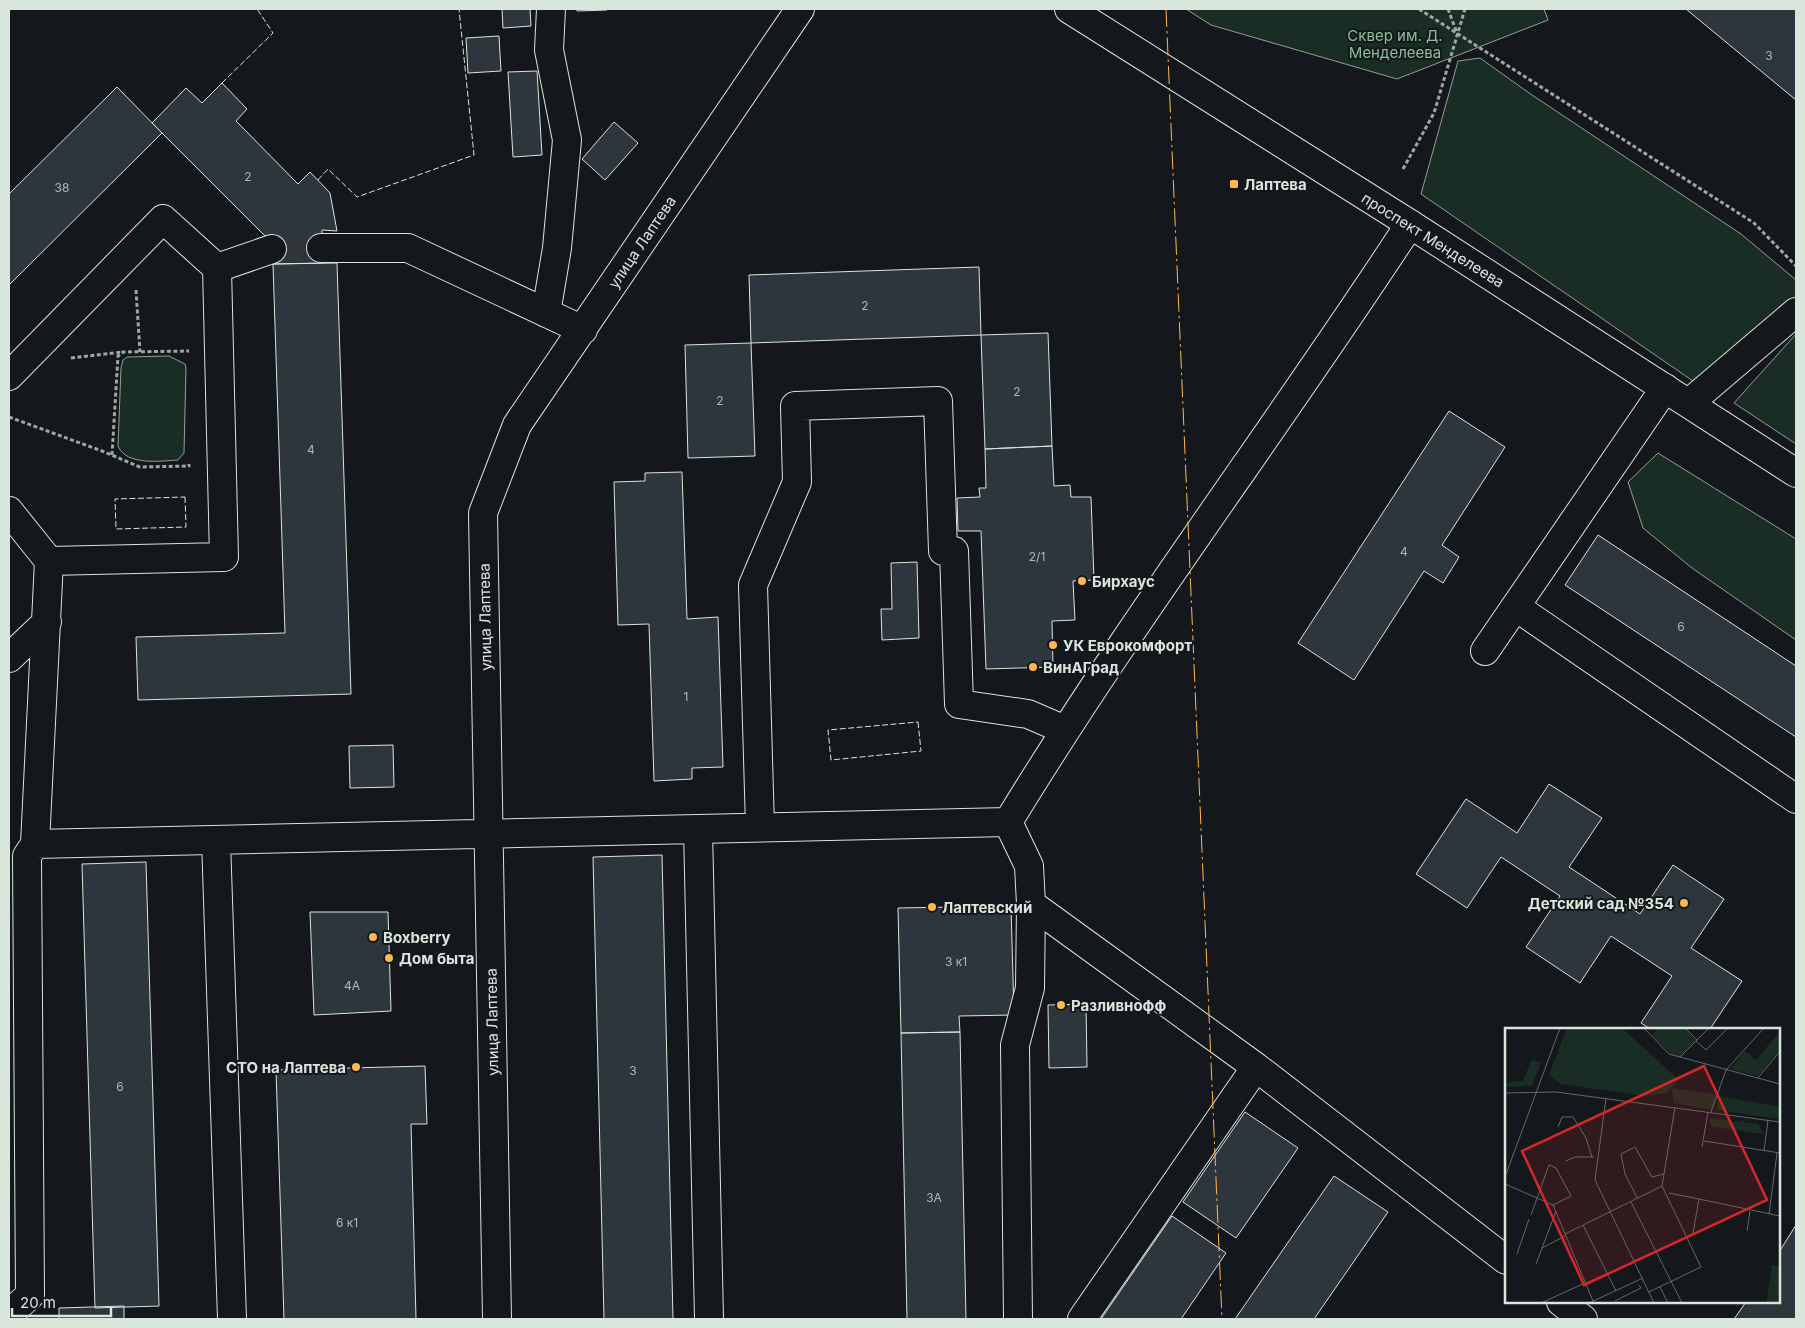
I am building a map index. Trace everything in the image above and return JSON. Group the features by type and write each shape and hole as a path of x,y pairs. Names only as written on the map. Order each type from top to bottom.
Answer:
{"street":[{"path":"546,313 557,248 567,140 548,50 551,9"},
{"name":"улица Лаптева","path":"497,1319 483,513 517,425 800,9"},
{"name":"проспект Менделеева","path":"1069,9 1410,224 1796,473"},
{"path":"9,376 162,219 217,268 224,557 49,561"},
{"path":"1008,822 1065,730 1352,312 1410,224"},
{"path":"321,248 408,248 583,330"},
{"path":"217,268 272,249"},
{"path":"1689,403 1796,312"},
{"path":"1485,651 1665,388"},
{"path":"760,827 753,585 797,482 795,406 938,401 943,551 954,551 959,704 1028,714 1065,730"},
{"path":"9,511 49,561 47,622 24,853 30,1295 9,1316"},
{"path":"1516,607 1796,799"},
{"path":"9,658 47,622"},
{"path":"24,853 216,840 1008,822"},
{"path":"1008,822 1029,866 1031,904 1030,988 1015,1045 1018,1319"},
{"path":"698,829 709,1319"},
{"path":"216,840 232,1319"},
{"path":"1031,904 1256,1067 1505,1259"},
{"path":"1082,1319 1256,1067"},
{"path":"1561,1303 1583,1319"}],"path":[{"path":"1419,9 1754,222 1796,266"},
{"path":"1448,9 1457,34"},
{"path":"1403,169 1434,113 1464,9"},
{"path":"133,249 140,352"},
{"path":"112,455 116,363 122,352 190,351 190,361"},
{"path":"9,417 140,467 188,466 189,457"}],"green space":[{"name":"Сквер им. Д. Менделеева","path":"1186,9 1544,9 1548,20 1397,79 1211,25"},
{"path":"1480,58 1532,95 1741,234 1796,280 1796,298 1693,381 1421,194 1458,61"},
{"path":"1796,334 1796,444 1734,403"},
{"path":"169,356 185,364 186,368 184,453 178,460 171,461 145,461 128,457 118,446 121,368 123,360 127,357"},
{"path":"1658,453 1796,539 1796,640 1692,568 1643,528 1628,482"}],"building":[{"path":"502,9 530,9 531,26 503,28"},
{"path":"577,9 607,9 607,10 577,11"},
{"path":"1686,9 1796,9 1796,100"},
{"path":"499,36 501,71 468,73 466,38"},
{"path":"537,71 542,155 513,157 508,72"},
{"path":"222,83 247,109 236,121 298,184 310,172 330,193 337,231 322,230 322,263 273,264 272,249 267,238 152,123 186,88 202,103"},
{"path":"117,87 162,133 9,285 9,194"},
{"path":"614,122 638,143 605,180 582,159"},
{"path":"337,263 351,694 138,700 136,637 285,633 273,264"},
{"path":"979,267 981,335 751,343 749,275"},
{"path":"1048,333 1052,446 985,449 981,335"},
{"path":"751,343 755,456 688,458 685,345"},
{"path":"1449,411 1505,447 1442,545 1459,557 1443,583 1424,571 1354,680 1298,643"},
{"path":"1052,446 1054,486 1070,485 1071,497 1091,497 1094,580 1073,581 1075,620 1052,621 1053,667 986,669 981,531 958,531 957,498 980,497 979,488 986,488 985,449"},
{"path":"682,472 687,619 718,617 723,767 692,768 692,779 654,781 649,624 618,625 614,482 645,481 645,473"},
{"path":"1598,535 1796,666 1796,737 1565,585"},
{"path":"917,562 919,638 882,640 881,609 892,609 891,563"},
{"path":"393,745 394,787 350,788 349,746"},
{"name":"Детский сад №354","path":"1549,784 1602,818 1569,867 1640,914 1673,865 1724,899 1691,948 1742,981 1711,1028 1648,1028 1641,1023 1672,976 1611,936 1580,983 1526,947 1560,896 1501,857 1467,908 1416,874 1466,799 1517,833"},
{"path":"662,855 673,1319 604,1319 593,857"},
{"path":"146,862 159,1306 95,1308 82,864"},
{"path":"1011,906 1014,1015 959,1016 960,1032 901,1033 898,908"},
{"path":"310,912 388,912 391,1011 314,1015"},
{"path":"1086,1004 1087,1067 1049,1068 1048,1005"},
{"path":"960,1032 966,1319 907,1319 901,1033"},
{"path":"425,1066 427,1124 411,1124 416,1319 284,1319 276,1070"},
{"path":"1245,1112 1298,1148 1236,1238 1183,1202"},
{"path":"1334,1176 1388,1212 1314,1319 1235,1319"},
{"path":"1172,1216 1226,1253 1181,1319 1101,1319"},
{"path":"1796,1225 1796,1319 1734,1319 1745,1303 1780,1303 1780,1250"},
{"path":"124,1306 124,1319 59,1319 59,1308"}],"tunnel":[{"path":"272,249 321,248"}],"fence":[{"path":"222,83 273,33 257,9"},
{"path":"318,180 328,169 357,197 474,155 459,9"},
{"path":"185,497 186,527 116,529 115,499 185,497"},
{"path":"918,722 921,751 831,760 828,730 918,722"}],"power":[{"path":"1166,9 1222,1319"}],"place":[{"name":"Лаптева","path":"1234,184"},
{"name":"Бирхаус","path":"1082,581"},
{"name":"УК Еврокомфорт","path":"1053,645"},
{"name":"ВинАГрад","path":"1033,667"},
{"name":"Детский сад №354","path":"1684,903"},
{"name":"Лаптевский","path":"932,907"},
{"name":"Boxberry","path":"373,937"},
{"name":"Дом быта","path":"389,958"},
{"name":"Разливнофф","path":"1061,1005"},
{"name":"СТО на Лаптева","path":"356,1067"}]}
